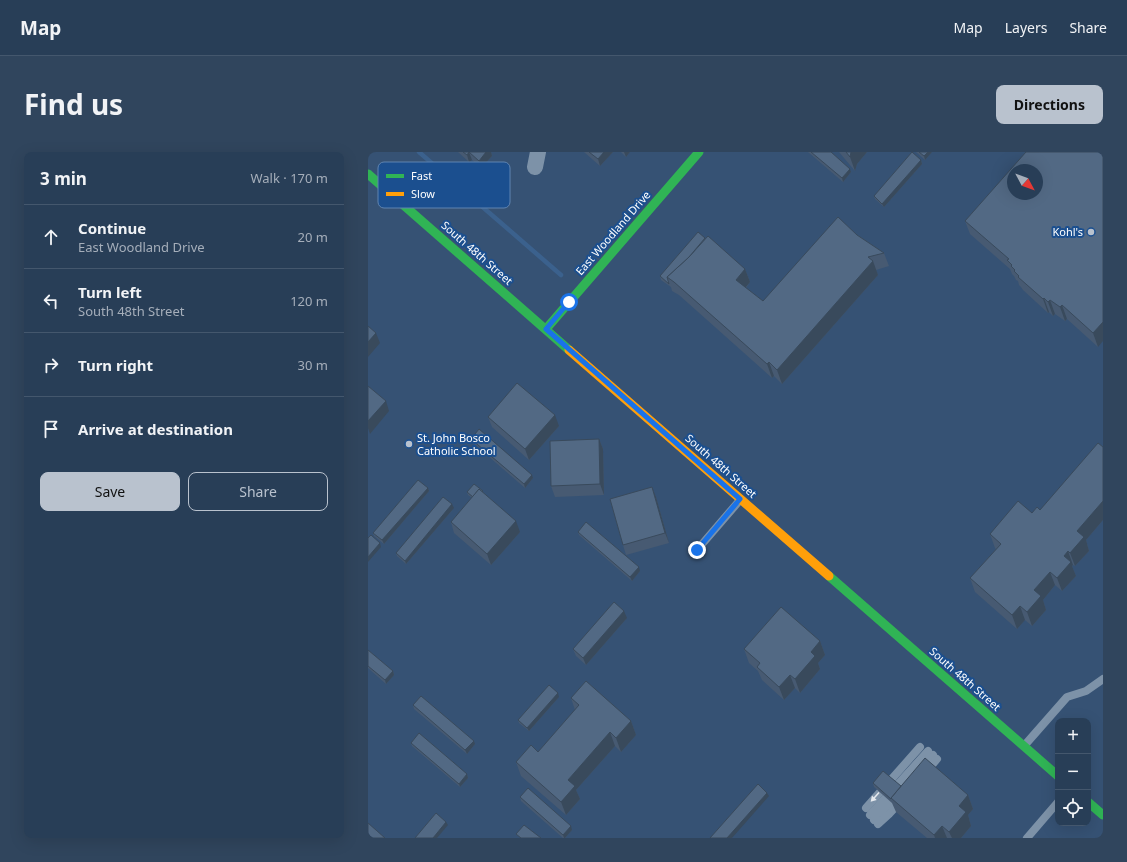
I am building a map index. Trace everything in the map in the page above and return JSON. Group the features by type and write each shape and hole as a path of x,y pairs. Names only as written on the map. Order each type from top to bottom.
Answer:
{"street":[{"name":"East Woodland Drive","path":"546,329 699,152"},
{"name":"South 48th Street","path":"368,174 378,183"},
{"name":"South 48th Street","path":"407,208 1055,773"},
{"path":"1091,805 1103,815"}],"lane":[{"path":"697,550 740,499"},
{"path":"1024,746 1067,697 1086,691 1103,679"},
{"path":"923,776 930,753"},
{"path":"872,817 930,753"},
{"path":"872,817 930,753"},
{"path":"872,817 889,814 909,792"},
{"path":"1027,838 1055,805"}],"building":[{"path":"469,152 486,152 479,161"},
{"path":"589,152 604,152 598,159"},
{"path":"811,152 831,152 850,169 842,178"},
{"path":"846,152 851,152 850,157"},
{"path":"912,152 921,160 882,204 874,196"},
{"path":"919,152 928,152 924,156"},
{"path":"1026,152 1103,152 1103,322 1093,333 1062,305 1060,307 1050,300 1048,302 1044,298 1043,299 1018,277 1019,276 1011,266 1012,265 1007,260 1009,259 965,221 1007,173 1007,200 1043,200 1043,164 1015,164"},
{"path":"838,217 857,235 884,253 868,257 873,261 777,370 769,362 767,364 667,277 689,257 708,236 745,269 736,280 763,301"},
{"path":"698,232 705,238 689,257 667,277 669,284 660,276"},
{"path":"368,326 376,333 368,342"},
{"path":"517,383 555,415 525,449 488,417"},
{"path":"368,386 386,401 368,421"},
{"path":"479,429 532,475 524,484 471,439"},
{"path":"599,439 600,484 551,486 550,441"},
{"path":"1098,443 1103,447 1103,501 1077,531 1084,537 1070,553 1068,551 1064,556 1071,562 1057,578 1050,572 1034,590 1041,596 1027,612 1020,606 1012,615 970,578 1001,544 990,534 1018,501 1032,513 1037,507 1040,510"},
{"path":"418,480 428,488 382,540 373,533"},
{"path":"474,484 483,491 482,492 479,489 473,497 467,492"},
{"path":"652,487 665,533 623,545 610,499"},
{"path":"479,489 516,521 487,554 451,522"},
{"path":"443,497 452,504 405,561 396,553"},
{"path":"586,522 639,567 630,577 578,532"},
{"path":"371,535 380,543 368,557 368,538"},
{"path":"614,602 624,611 583,658 573,649"},
{"path":"781,607 820,641 811,652 815,656 795,679 790,675 779,687 757,667 760,663 744,649"},
{"path":"368,650 393,671 385,680 368,666"},
{"path":"586,681 631,721 616,738 610,732 568,780 575,786 561,802 516,762 531,745 538,752 579,705 571,698"},
{"path":"549,685 558,693 527,728 518,720"},
{"path":"421,696 474,741 465,750 413,705"},
{"path":"419,733 467,774 459,784 411,743"},
{"path":"925,758 968,795 959,806 966,812 949,832 942,826 934,835 891,798"},
{"path":"883,771 901,786 891,799 873,783"},
{"path":"758,784 767,793 727,838 710,838"},
{"path":"528,788 571,826 563,835 520,797"},
{"path":"436,813 446,822 433,838 415,838"},
{"path":"368,823 385,838 368,838"},
{"path":"524,825 541,838 521,838 516,834"}],"waterway":[{"path":"419,152 431,162"},
{"path":"484,208 561,275"}],"traffic: fast":[{"path":"546,329 699,152"},
{"path":"368,174 378,183"},
{"path":"407,208 569,350"},
{"path":"829,576 1055,773"},
{"path":"1091,805 1103,815"}],"traffic: slow":[{"path":"569,350 829,576"}],"place":[{"name":"Kohl's","path":"1091,232"},
{"name":"St. John Bosco Catholic School","path":"409,444"}],"route":[{"path":"569,302 546,329 740,499 697,550"}]}
